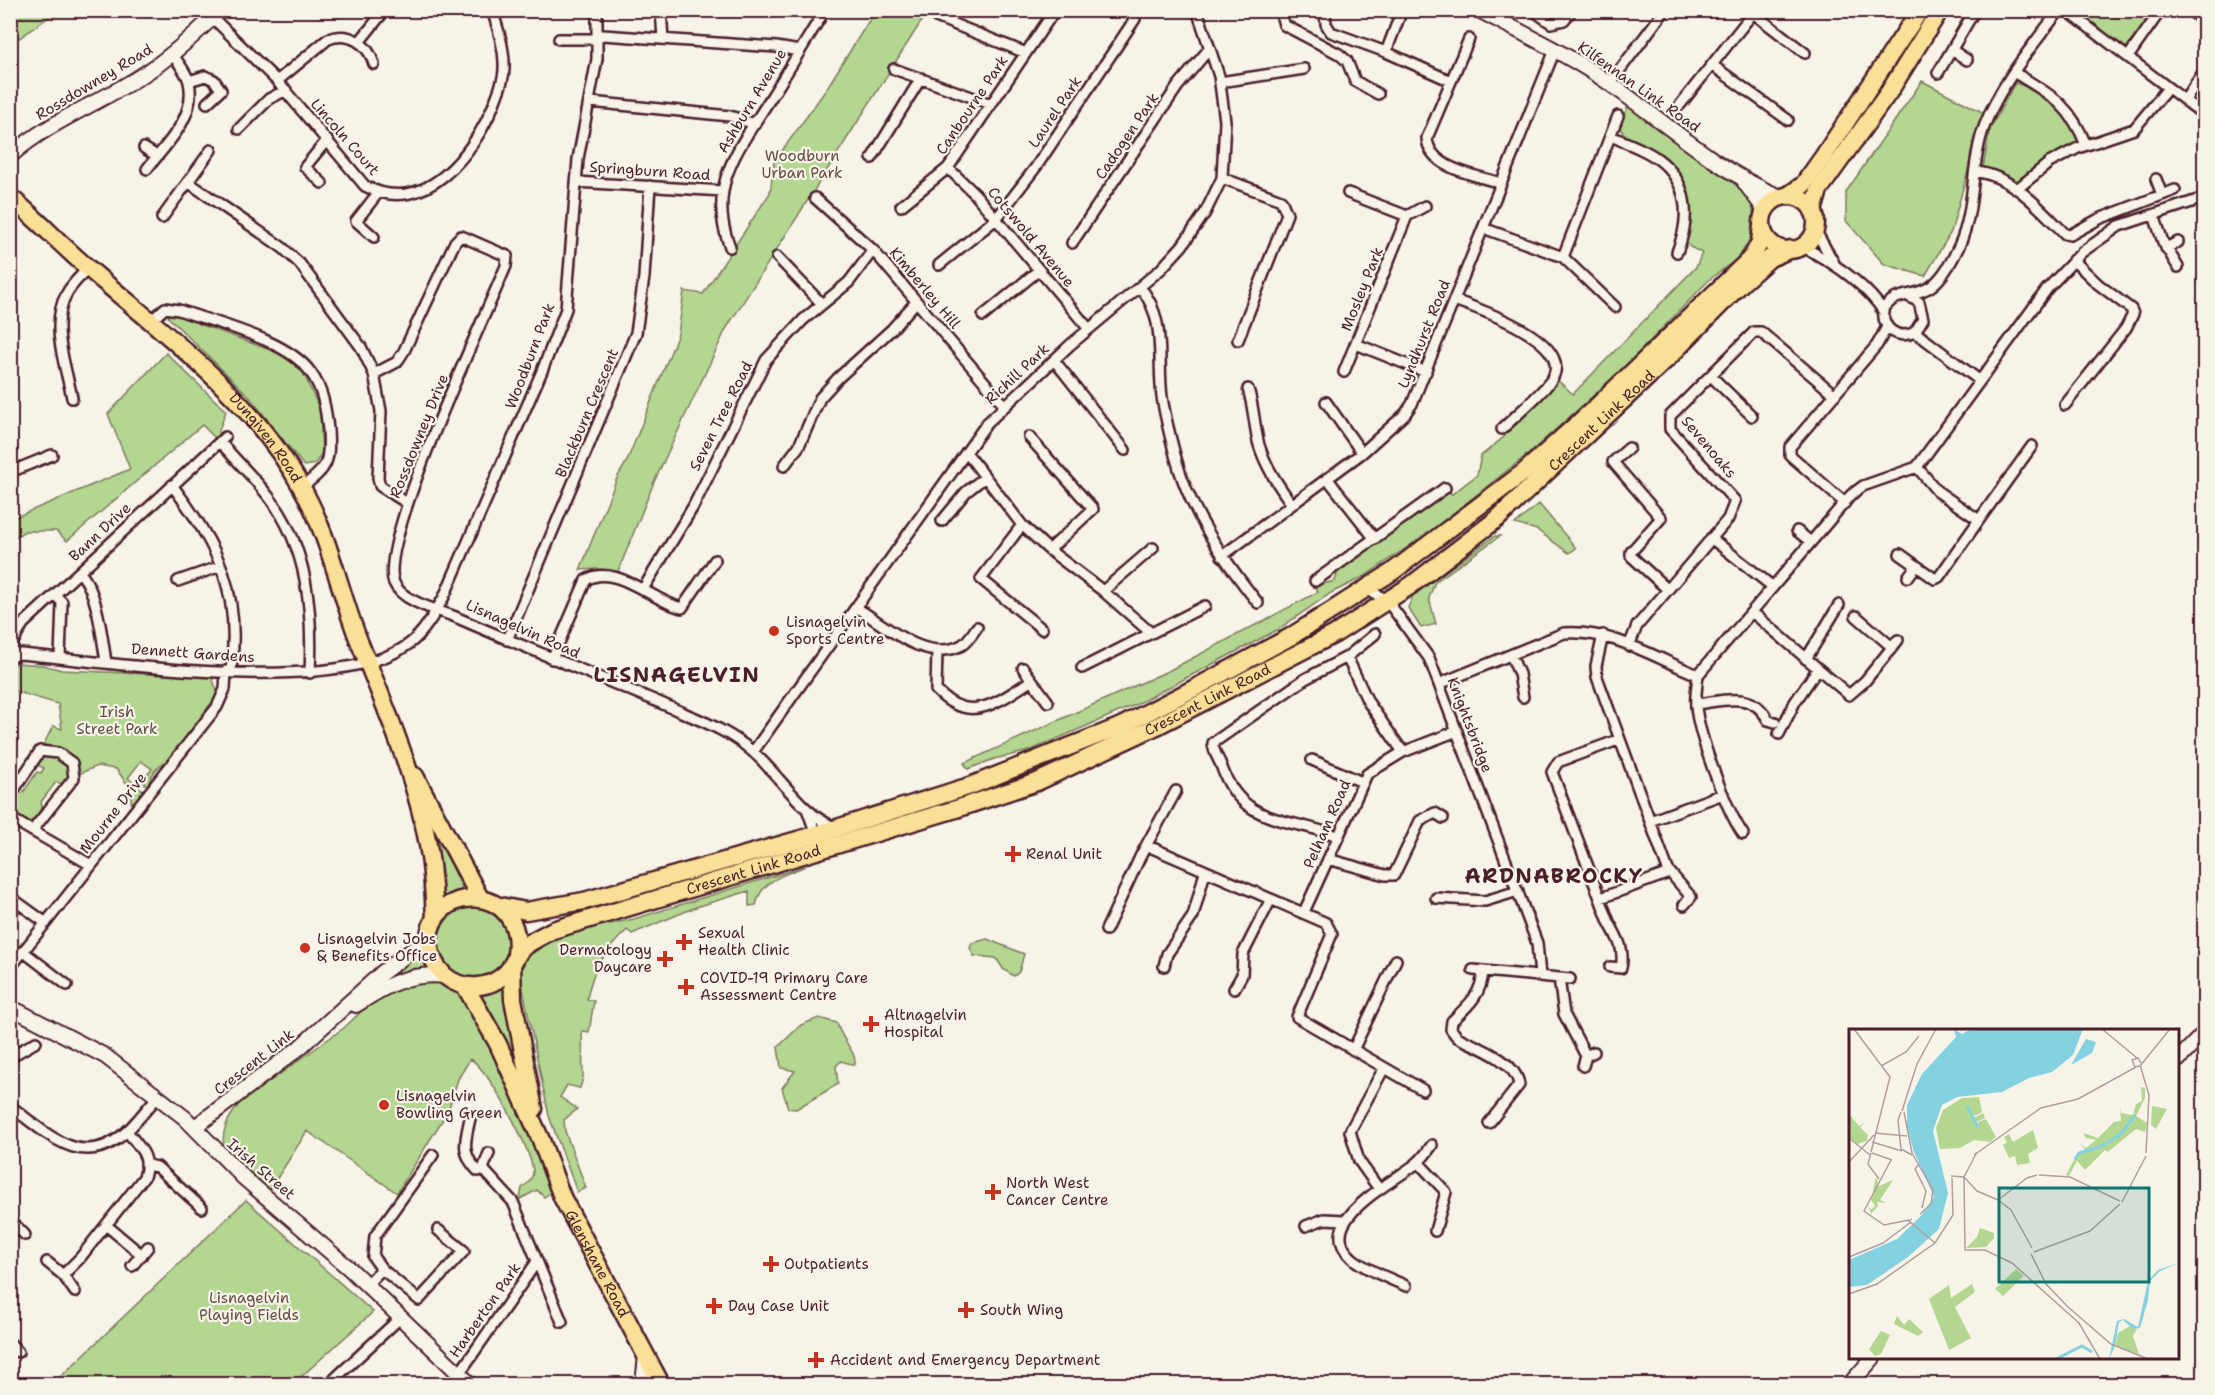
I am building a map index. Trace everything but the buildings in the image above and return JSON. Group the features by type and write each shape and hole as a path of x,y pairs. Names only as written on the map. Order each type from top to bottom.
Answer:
{"highway":[{"path":"1920,10 1803,184 1784,197 1764,218 1769,240 1775,246 1796,248 1815,230 1813,212 1819,190 1889,92 1940,10"},
{"name":"Dungiven Road","path":"10,197 88,268 152,320 242,406 302,487 325,537 350,617 369,661 405,760 429,850 435,919"},
{"path":"1784,197 1803,200 1813,212"},
{"name":"Crescent Link Road","path":"500,906 526,911 584,901 814,835 970,786 1119,727 1290,637 1365,589 1524,472 1595,408 1752,257 1760,242 1764,218"},
{"name":"Crescent Link Road","path":"514,960 526,946 563,926 956,809 1070,769 1335,634 1410,586 1497,519 1671,356 1743,282 1770,258 1796,248"},
{"name":"Dungiven Road","path":"405,760 429,800 448,842 480,898"},
{"path":"465,898 480,898 500,906 516,928 514,960 492,983 465,986 445,976 432,959 429,938 435,919 453,903 465,898"},
{"name":"Glenshane Road","path":"514,960 513,999 540,1140"},
{"name":"Glenshane Road","path":"465,986 498,1044 562,1197 646,1356 654,1383"}],"main road":[{"name":"Kilfennan Link Road","path":"1479,10 1555,50 1610,83 1744,182 1784,197"},
{"name":"Rossdowney Road","path":"10,156 52,126 143,75 172,54 217,14"},
{"name":"Kilfennan Link Road","path":"1744,182 1764,218"},
{"name":"Crescent Link","path":"195,1127 299,1048 383,972 429,938"},
{"name":"Crescent Link","path":"330,1019 394,982 415,975 445,976"},
{"name":"Irish Street","path":"10,1006 93,1049 195,1127 211,1147 244,1178 310,1233 470,1384"},
{"path":"2179,1059 2205,1033"},
{"path":"1850,1384 1872,1359"}],"street":[{"path":"360,41 385,10"},
{"name":"Lincoln Court","path":"217,14 285,90 365,186 378,193 392,195 426,187 452,169 476,143 495,100 505,67 492,10"},
{"name":"Woodburn Park","path":"369,661 389,655 409,644 437,610 542,371 566,309 578,159 590,102 598,37 597,10"},
{"path":"661,10 663,39"},
{"name":"Ashburn Avenue","path":"730,247 721,225 723,191 732,161 825,10"},
{"name":"Canbourne Park","path":"902,206 948,168 1055,10"},
{"name":"Richill Park","path":"753,752 987,423 1054,360 1140,287 1182,246 1205,213 1222,178 1225,120 1220,82 1197,10"},
{"path":"1280,10 1284,25 1339,54 1347,61 1355,81 1378,94"},
{"path":"1324,10 1326,24 1331,32 1386,52 1451,81"},
{"path":"1386,52 1402,10"},
{"path":"1533,10 1551,23 1564,20 1572,10"},
{"path":"1610,83 1665,10"},
{"path":"1938,73 1975,10"},
{"path":"1884,312 1889,301 1894,297 1908,296 1929,288 1941,276 1958,247 1974,194 1983,129 2015,73 2060,10"},
{"path":"2066,10 2205,115"},
{"path":"2128,57 2161,10"},
{"path":"2190,10 2205,22"},
{"path":"1680,105 1751,12 1805,53"},
{"path":"936,17 1026,53"},
{"name":"Laurel Park","path":"939,265 996,219 1036,167 1135,19"},
{"path":"277,81 328,39 337,36 360,41 371,53 374,64"},
{"path":"559,39 598,37 663,39 800,51"},
{"path":"1469,39 1427,138 1430,152 1443,163 1500,183"},
{"name":"Cadogen Park","path":"1072,243 1178,86 1210,48"},
{"name":"Lyndhurst Road","path":"1222,556 1291,503 1362,453 1405,414 1418,393 1555,50"},
{"path":"1952,50 1967,60"},
{"path":"147,169 188,114 189,81 172,54"},
{"path":"1712,65 1788,120"},
{"path":"894,69 991,104"},
{"path":"1220,82 1304,69"},
{"path":"2185,100 2205,70"},
{"path":"2015,73 2064,105 2071,113 2086,145"},
{"path":"189,81 206,76 214,80 221,90 207,103"},
{"path":"872,158 921,78"},
{"path":"2017,189 2049,163 2086,145 2134,129 2168,88"},
{"path":"239,129 269,99 285,90"},
{"path":"590,102 730,116 755,124"},
{"path":"1563,257 1618,116"},
{"path":"1611,136 1656,157 1673,172 1683,194 1687,211 1684,233 1677,252"},
{"path":"322,183 305,167 327,140"},
{"path":"144,148 157,156"},
{"path":"162,218 211,150"},
{"name":"Cotswold Avenue","path":"948,168 996,219 1089,329"},
{"path":"1977,172 2000,177 2017,189 2065,234 2070,235 2099,219 2175,190"},
{"path":"1222,178 1281,200 1287,214 1238,340"},
{"path":"2156,179 2162,195"},
{"path":"188,182 283,248 300,264 361,347 374,374 381,411 378,478 380,486 407,503"},
{"name":"Springburn Road","path":"576,182 723,191"},
{"name":"Blackburn Crescent","path":"507,640 636,333 642,299 650,186"},
{"path":"374,237 356,221 378,193"},
{"path":"1348,193 1407,216 1425,206"},
{"name":"Kimberley Hill","path":"815,198 873,250 1004,405"},
{"path":"1743,834 1732,819 1699,725 1696,704 1698,675 1845,503 1863,486 1917,467 2047,288 2073,260 2100,237 2119,226 2205,198"},
{"path":"2154,215 2166,248 2178,267"},
{"name":"Mosley Park","path":"1344,372 1407,216"},
{"path":"1483,228 1563,257 1615,307"},
{"path":"1815,230 1834,263"},
{"name":"Rossdowney Drive","path":"374,374 397,362 404,351 454,242 461,236 507,256 506,266 407,503 391,564 394,584 401,593 437,610"},
{"path":"2166,248 2178,242"},
{"path":"1796,248 1834,263 1874,297 1884,312 1891,330 1905,335 1918,328"},
{"name":"Seven Tree Road","path":"643,589 693,507 766,360 803,320 849,282 873,250"},
{"path":"777,257 822,304"},
{"path":"2064,405 2126,328 2133,314 2131,309 2098,284 2073,260"},
{"path":"72,398 59,327 61,307 67,292 88,268"},
{"path":"983,316 1039,270"},
{"path":"1140,287 1154,306 1159,323 1162,398 1182,480 1222,556 1258,603"},
{"path":"1918,328 1929,288"},
{"path":"1908,296 1914,298 1922,308"},
{"path":"1874,297 1889,301"},
{"path":"1454,300 1520,328 1552,353 1557,364 1553,378 1502,429"},
{"path":"784,466 799,446 812,414 826,392 838,378 892,330 916,302"},
{"path":"152,320 165,308 179,310 285,351 311,372 325,406 328,461 323,471 302,487"},
{"path":"1918,328 1931,344 1979,380"},
{"path":"1845,503 1790,455 1794,442 1891,330"},
{"name":"Sevenoaks","path":"1629,646 1637,626 1728,519 1735,501 1670,429 1668,420 1754,332 1761,332 1835,395"},
{"path":"1356,344 1426,372"},
{"path":"1054,360 1125,450"},
{"path":"1711,376 1752,416"},
{"path":"1248,388 1255,408 1262,452 1273,477 1291,503"},
{"path":"2072,394 2081,400"},
{"path":"1326,402 1362,453"},
{"path":"1029,437 1093,509 1049,550"},
{"name":"Bann Drive","path":"12,656 14,642 23,624 222,440 270,498 286,523 297,550 310,601 312,636 310,673"},
{"path":"1900,554 1935,579 1939,577 2032,446"},
{"path":"1629,448 1613,462 1661,518 1630,556 1667,589"},
{"path":"966,452 1023,525 1049,550 1103,591 1151,633"},
{"path":"10,472 52,455"},
{"path":"2024,459 2033,466"},
{"path":"1917,467 1937,491 1979,520"},
{"path":"942,521 966,492 985,477"},
{"path":"1327,478 1375,539"},
{"name":"Mourne Drive","path":"10,968 217,707 225,689 235,640 234,610 221,566 201,523 172,485"},
{"path":"1315,581 1445,488"},
{"path":"1023,525 981,579 1042,629"},
{"path":"1797,531 1813,540"},
{"path":"1711,537 1773,587"},
{"path":"1103,591 1153,548"},
{"path":"552,659 586,580 594,576 605,575 643,589 673,606 682,608 715,560"},
{"path":"178,581 185,576 221,566"},
{"path":"1908,577 1916,566"},
{"path":"79,572 87,579 91,590 106,662"},
{"name":"Knightsbridge","path":"1365,589 1386,601 1399,615 1425,652 1539,949 1540,976"},
{"path":"55,594 62,602 60,657"},
{"path":"1082,668 1205,606"},
{"path":"1806,659 1839,606"},
{"path":"856,609 925,649 937,651 944,652 964,644 977,627"},
{"name":"Lisnagelvin Road","path":"437,610 726,731 753,752 807,809 826,824 837,828"},
{"path":"1752,612 1817,670 1849,695 1859,687 1895,644 1856,616"},
{"path":"1439,684 1564,633 1586,631 1603,635 1698,675"},
{"path":"1337,836 1321,829 1272,819 1257,813 1230,788 1213,748 1216,740 1305,679 1347,657 1376,634"},
{"path":"1603,635 1596,666 1597,677 1618,740 1669,873 1691,897 1684,905"},
{"path":"937,651 936,690 955,706 971,709 998,702 1032,680"},
{"path":"1510,655 1519,674 1523,697"},
{"name":"Dennett Gardens","path":"12,656 60,657 229,671 310,673 333,671 369,661"},
{"path":"1347,657 1368,702 1403,752"},
{"path":"1023,668 1048,702"},
{"path":"1779,734 1795,702 1817,670"},
{"path":"1696,704 1746,699 1761,709 1768,720 1775,722"},
{"name":"Pelham Road","path":"1304,912 1362,782 1374,768 1403,752 1457,731"},
{"path":"1610,967 1621,968 1624,954 1552,772 1558,762 1618,740"},
{"path":"10,796 40,751 58,753 72,763 74,778 32,831"},
{"path":"1312,760 1362,782"},
{"path":"1106,930 1133,872 1149,846 1169,801 1176,791"},
{"path":"1650,821 1723,794"},
{"name":"Lisnagelvin Road","path":"807,809 814,835"},
{"path":"1328,859 1385,875 1394,875 1420,821 1435,813 1443,818"},
{"path":"10,818 91,865"},
{"path":"814,835 829,848"},
{"path":"1149,846 1326,923 1332,934 1297,1017 1423,1090"},
{"path":"1164,966 1167,954 1193,916 1205,872"},
{"path":"1600,898 1669,873"},
{"path":"1443,895 1485,901 1518,891"},
{"path":"10,897 46,923"},
{"path":"1234,989 1242,975 1243,954 1271,899"},
{"path":"24,952 67,985"},
{"path":"1353,1050 1396,960"},
{"path":"1489,1123 1519,1085 1519,1080 1512,1068 1457,1037 1451,1029 1452,1021 1472,1003 1478,992 1482,983 1478,970 1570,979"},
{"path":"1559,978 1564,1014 1590,1054 1583,1066"},
{"path":"10,1057 36,1042"},
{"path":"1378,1189 1359,1161 1350,1131 1384,1068"},
{"path":"10,1106 50,1136 73,1148 85,1150 105,1147 127,1131 157,1098"},
{"name":"Harberton Park","path":"471,1114 464,1147 468,1161 478,1172 483,1169 513,1202 562,1322"},
{"path":"63,1275 144,1176 146,1165 144,1152 127,1131"},
{"path":"1406,1286 1350,1255 1346,1251 1341,1235 1345,1220 1378,1189 1418,1162 1432,1145"},
{"path":"483,1169 489,1152"},
{"path":"433,1155 375,1236 374,1257 382,1269 419,1300 464,1251 438,1230"},
{"path":"1418,1162 1446,1192 1435,1231"},
{"path":"146,1165 157,1167 202,1208"},
{"path":"1306,1226 1324,1219 1345,1220"},
{"path":"10,1220 25,1235"},
{"path":"106,1225 142,1255"},
{"path":"132,1266 148,1247"},
{"path":"47,1262 63,1275 75,1292"},
{"name":"Harberton Park","path":"459,1374 536,1263"},
{"path":"366,1285 382,1269"},
{"path":"329,1384 400,1317"},
{"path":"10,1343 18,1352"}],"green space":[{"path":"11,10 57,10 57,11 11,44"},
{"name":"Woodburn Urban Park","path":"875,11 928,11 726,329 654,482 617,574 598,569 580,570 678,334 684,291 703,294 770,193 774,162 825,91"},
{"path":"2076,11 2155,11 2126,48"},
{"path":"1922,81 1984,113 1951,232 1925,276 1884,264 1846,221 1846,192"},
{"path":"2015,83 2030,88 2068,117 2080,141 2051,156 2017,182 2007,175 1983,168 1990,129"},
{"path":"1628,106 1706,161 1744,192 1752,205 1754,215 1750,239 1739,257 1709,280 1621,371 1528,454 1431,531 1365,576 1331,593 1277,630 1137,704 1029,751 994,759 968,769 964,763 1170,670 1318,592 1314,586 1335,581 1338,570 1426,505 1449,492 1452,494 1477,475 1481,456 1505,436 1504,433 1556,379 1573,394 1696,267 1702,253 1687,243 1689,205 1679,175 1658,152 1628,137 1619,127"},
{"path":"170,313 281,354 303,372 320,410 322,453 315,464 304,466 248,395 168,317"},
{"path":"166,353 226,411 216,439 202,425 67,541 56,531 25,531 11,539 11,519 130,469 108,414"},
{"path":"1539,504 1576,548 1569,553 1537,530 1515,524"},
{"path":"1495,536 1500,536 1435,582 1429,598 1436,624 1421,628 1408,608 1413,595"},
{"name":"Irish Street Park","path":"16,663 43,665 62,670 212,677 218,694 169,760 156,770 148,786 142,781 152,769 141,761 128,778 144,791 135,802 131,802 131,789 116,769 97,766 81,773 78,772 75,759 55,747 43,746 53,726 62,729 58,704 11,690 10,667"},
{"path":"48,753 71,766 69,778 63,784 56,782 41,802 42,806 34,822 24,820 11,812 10,800 17,792 23,793 37,772 41,773 44,768 35,764 39,757"},
{"path":"436,830 464,893 440,901"},
{"path":"806,866 768,884 756,905 749,906 749,891 696,907 632,934 627,930 606,953 596,969 589,988 587,999 594,1001 589,1032 582,1031 583,1078 580,1088 567,1085 560,1097 577,1109 564,1120 565,1131 586,1188 577,1192 549,1116 520,975 526,958 551,941 581,930 634,919"},
{"path":"480,908 493,914 502,923 506,929 508,943 506,957 498,968 487,976 466,978 448,968 440,957 438,936 448,918 459,910"},
{"path":"987,939 1024,954 1019,972 1014,976 1004,970 996,958 974,956 970,948 972,943"},
{"path":"424,951 429,968 412,972 384,984 382,980"},
{"path":"433,979 454,989 466,999 481,1025 542,1158 550,1193 544,1197 537,1190 520,1199 522,1188 533,1173 526,1148 509,1112 488,1078 470,1059 458,1079 448,1111 397,1193 307,1131 269,1191 225,1150 224,1131 240,1103 345,1027 376,997 394,988"},
{"path":"505,985 523,1082 478,996"},
{"path":"819,1018 837,1023 853,1055 855,1065 841,1061 836,1066 838,1084 796,1109 788,1108 782,1088 795,1071 781,1068 778,1047 801,1025"},
{"name":"Lisnagelvin Playing Fields","path":"246,1200 373,1312 293,1384 53,1384"}],"place":[{"name":"Lisnagelvin Sports Centre","path":"774,631"},
{"name":"Renal Unit","path":"1013,854"},
{"name":"Sexual Health Clinic","path":"684,942"},
{"name":"Lisnagelvin Jobs & Benefits Office","path":"305,948"},
{"name":"Dermatology Daycare","path":"665,959"},
{"name":"COVID-19 Primary Care Assessment Centre","path":"686,987"},
{"name":"Altnagelvin Hospital","path":"871,1024"},
{"name":"Lisnagelvin Bowling Green","path":"384,1105"},
{"name":"North West Cancer Centre","path":"993,1192"},
{"name":"Outpatients","path":"771,1264"},
{"name":"Day Case Unit","path":"714,1306"},
{"name":"South Wing","path":"966,1310"},
{"name":"Accident and Emergency Department","path":"816,1360"}],"district":[{"name":"LISNAGELVIN","path":"677,675"},
{"name":"ARDNABROCKY","path":"1554,876"}]}
